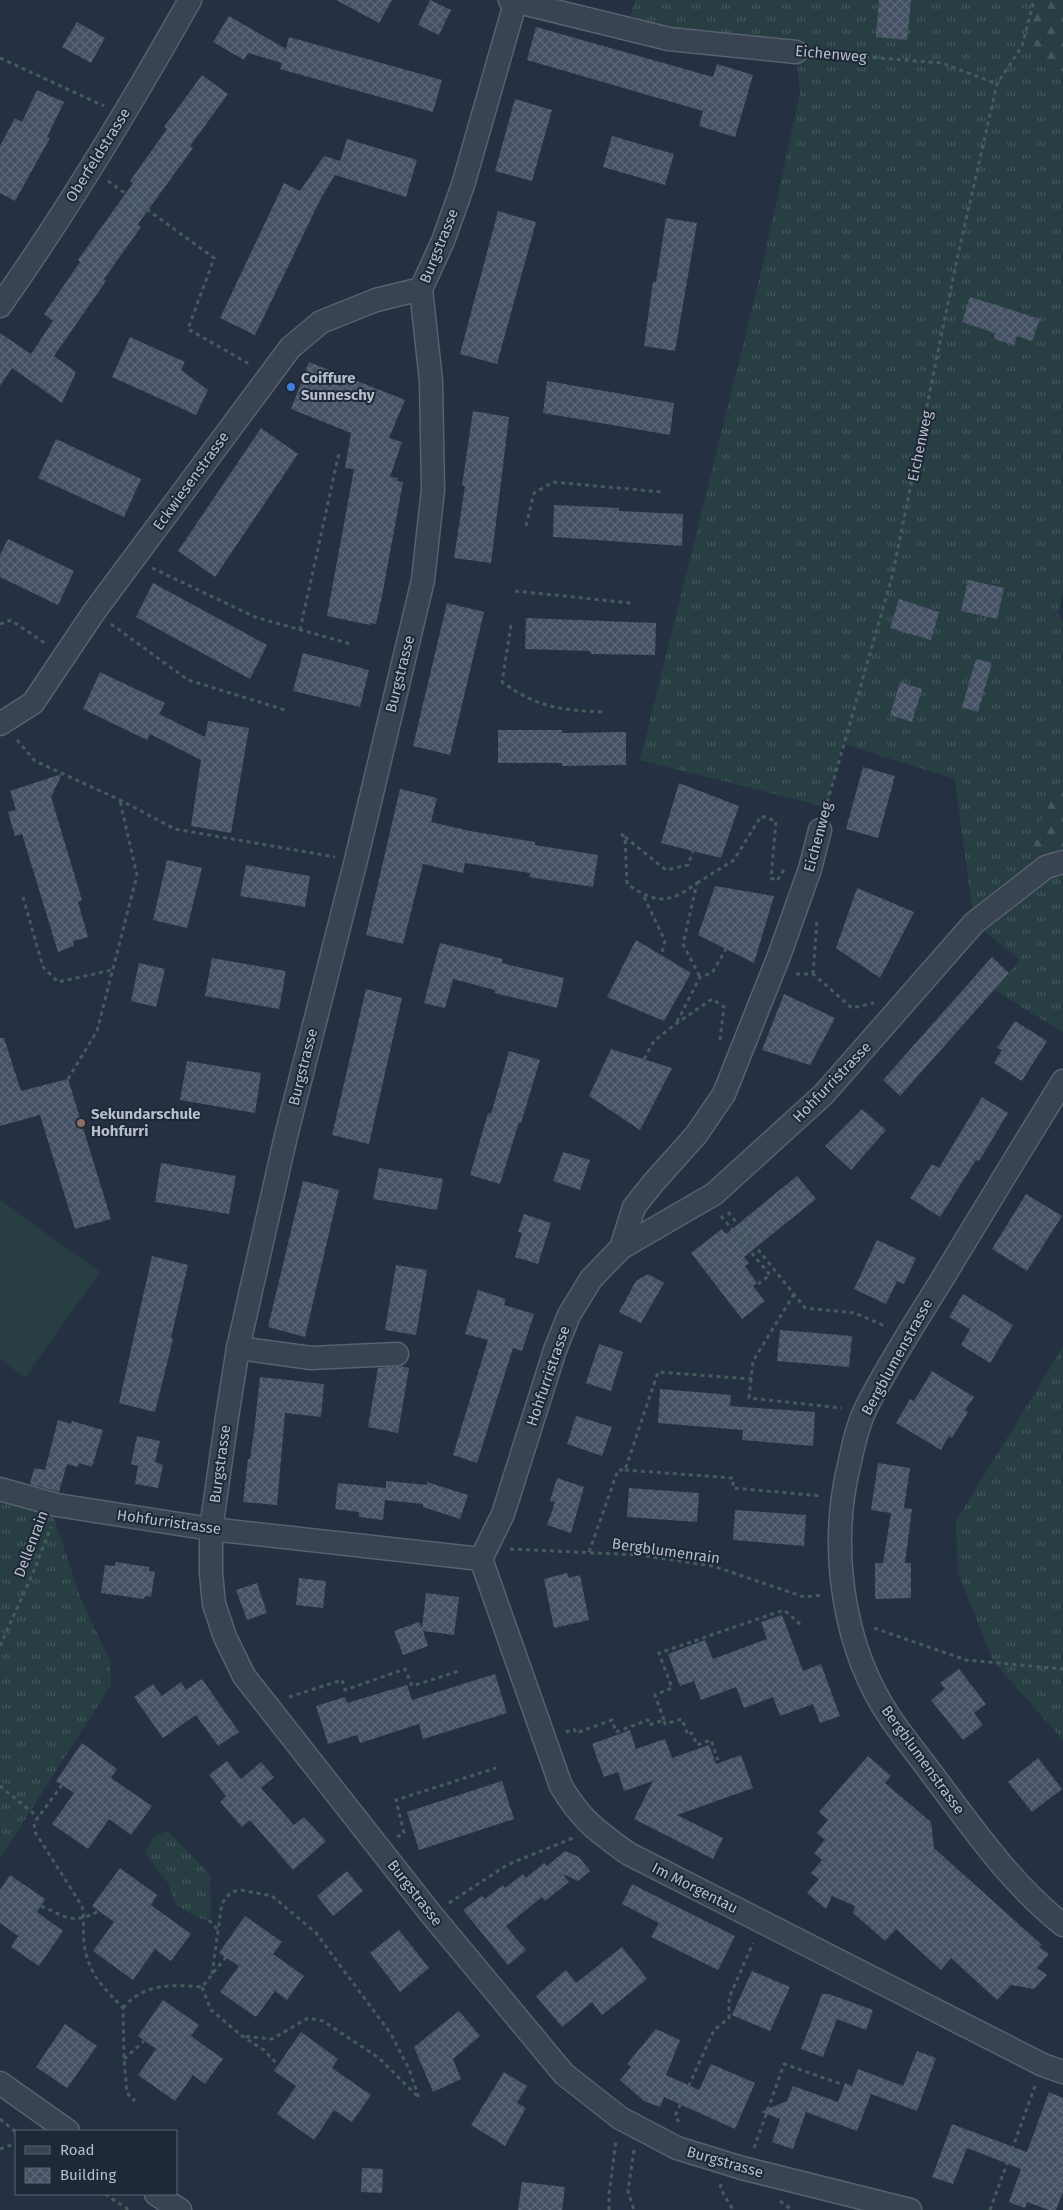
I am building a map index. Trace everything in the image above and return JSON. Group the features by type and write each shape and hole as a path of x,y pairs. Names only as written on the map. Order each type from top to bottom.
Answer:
{"street":[{"name":"Oberfeldstrasse","path":"0,306 40,249 99,155 190,0"},
{"name":"Eichenweg","path":"514,1 669,39 796,52"},
{"name":"Burgstrasse","path":"514,1 464,185 443,241 421,289 432,405 433,490 422,580 356,860 286,1136 238,1348 212,1529 211,1573 214,1604 225,1638 244,1676 431,1914 564,2074 628,2122 677,2148 742,2168 910,2210"},
{"name":"Eckwiesenstrasse","path":"1,724 33,703 65,658 94,612 290,348 321,322 376,300 421,289"},
{"name":"Eichenweg","path":"621,1248 634,1208 654,1182 696,1135 724,1094 779,956 810,869 820,830"},
{"name":"Hohfurristrasse","path":"0,1489 57,1505 212,1529 481,1559 503,1514 549,1368 569,1315 591,1279 621,1248 714,1194 824,1094 974,923 1046,867 1063,862"},
{"name":"Bergblumenstrasse","path":"1063,1081 907,1337 865,1410 853,1449 842,1498 839,1538 843,1594 849,1619 866,1672 890,1718 990,1850 1024,1890 1063,1925"},
{"path":"238,1348 311,1358 397,1354"},
{"name":"Im Morgentau","path":"481,1559 562,1786 574,1808 592,1827 629,1854 1053,2068"},
{"path":"0,2082 67,2130"},
{"path":"158,2195 180,2210"}],"path":[{"path":"997,84 1022,46 1034,0"},
{"name":"Eichenweg","path":"796,52 942,63 997,84 957,259 892,578 820,830"},
{"path":"0,58 109,109"},
{"path":"104,178 214,258 188,329 269,375"},
{"path":"300,630 339,454"},
{"path":"526,526 534,493 553,482 662,492"},
{"path":"134,559 255,617 351,644"},
{"path":"515,592 631,603"},
{"path":"94,612 188,680 285,710"},
{"path":"0,624 11,620 65,658"},
{"path":"511,625 502,682 524,698 564,710 604,712"},
{"path":"1,724 35,761 120,800 175,829 356,860"},
{"path":"68,1078 97,1031 137,876 120,800"},
{"path":"625,837 627,884 644,896 657,900 679,896 734,860 761,816 776,821 771,878 777,881 781,874"},
{"path":"621,834 666,870 688,865 693,851"},
{"path":"697,883 684,944 700,977"},
{"path":"644,896 665,941 662,956"},
{"path":"23,898 44,967 58,982 112,970"},
{"path":"818,915 813,974 852,1008 878,1002"},
{"path":"677,1023 700,977 712,973 726,949"},
{"path":"644,1059 654,1042 677,1023 712,999 724,1007 719,1046"},
{"path":"714,1194 805,1308 855,1312 885,1326"},
{"path":"727,1224 770,1275 758,1284"},
{"path":"794,1294 753,1361 749,1398 865,1410"},
{"path":"625,1470 658,1372 752,1379"},
{"path":"589,1552 618,1470 733,1478 732,1488 842,1498"},
{"name":"Dellenrain","path":"0,1646 32,1575 54,1518 57,1505"},
{"name":"Bergblumenrain","path":"512,1549 638,1555 713,1566 804,1597 843,1594"},
{"path":"718,1760 710,1740 697,1745 692,1733 688,1734 682,1719 665,1724 655,1695 672,1688 659,1653 784,1610 800,1624"},
{"path":"849,1619 966,1660 1063,1669"},
{"path":"292,1696 342,1680 345,1690 405,1670 412,1686 458,1671"},
{"path":"568,1731 574,1729 576,1733 612,1720 616,1732 648,1720 649,1725 664,1720"},
{"path":"394,1834 398,1838 404,1832 396,1800 496,1768"},
{"path":"62,1785 38,1817 34,1824 35,1832 82,1906 84,1948 94,1977 123,2008 127,2093 135,2101"},
{"path":"0,1786 38,1817"},
{"path":"431,1914 507,1865 575,1837"},
{"path":"212,1974 222,1903 231,1892 240,1890 272,1896 316,1933 391,2034 409,2070 418,2098 379,2058 323,2021 308,2018 272,2039 242,2036"},
{"path":"41,1906 72,1919 84,1919 99,1911"},
{"path":"209,1920 218,1930"},
{"path":"675,2116 714,2030 729,2018 729,1998 757,1935"},
{"path":"202,1987 226,1957"},
{"path":"123,2008 130,2000 150,1989 175,1984 202,1987"},
{"path":"202,1987 211,2010 242,2036 264,2050 278,2065"},
{"path":"124,2059 144,2041"},
{"path":"742,2168 756,2144 784,2064 841,2084"},
{"path":"990,2210 1053,2068"},
{"path":"0,2119 15,2131"},
{"path":"609,2210 609,2194 628,2122"},
{"path":"628,2122 628,2191 634,2210"},
{"path":"0,2149 15,2143"},
{"path":"106,2195 129,2210"}],"green space":[{"path":"635,0 1038,0 1022,46 1063,72 1063,592 1058,612 1063,622 1063,777 1034,833 1063,862 1063,1032 994,990 1020,960 974,923 955,779 843,744 826,807 640,760 760,277 800,93 796,52 629,22"},
{"path":"1038,0 1063,0 1063,72 1022,46"},
{"path":"1063,777 1063,862 1027,881 1034,833"},
{"path":"0,1200 100,1272 25,1378 0,1358"},
{"path":"1063,1347 1063,1740 993,1661 958,1572 956,1521"},
{"path":"0,1489 57,1505 54,1518 80,1597 110,1661 111,1685 0,1858"},
{"path":"168,1831 210,1875 211,1911 209,1920 201,1919 176,1905 168,1883 145,1853 153,1837"}],"building":[{"path":"336,0 392,0 379,23"},
{"path":"430,0 451,10 439,35 418,25"},
{"path":"879,0 911,0 907,40 876,37"},
{"path":"229,16 286,49 289,37 442,80 433,112 280,69 282,63 248,53 244,60 213,42"},
{"path":"77,22 105,38 91,63 62,47"},
{"path":"536,27 713,77 717,64 753,75 735,137 699,126 703,111 527,60"},
{"path":"202,75 228,94 190,146 193,148 138,224 141,227 104,279 106,281 54,356 76,372 62,403 12,368 0,386 0,333 31,354 53,321 44,314 80,262 78,260 133,183 130,181 167,129 164,127"},
{"path":"37,90 64,102 47,137 50,138 15,201 0,193 0,146 15,118 22,122"},
{"path":"515,99 552,110 532,181 495,171"},
{"path":"612,136 674,154 665,185 603,167"},
{"path":"347,139 417,160 406,197 335,175 336,173 320,200 255,335 220,318 284,183 300,191 324,156 340,161"},
{"path":"498,211 536,222 497,364 460,354"},
{"path":"666,218 697,223 675,351 644,346 653,282 656,282"},
{"path":"970,297 1040,319 1032,341 1017,336 1014,345 994,339 995,333 962,322"},
{"path":"130,337 185,362 181,370 208,390 196,415 112,377"},
{"path":"309,362 405,400 389,438 402,442 390,477 398,478 397,481 403,482 376,624 371,623 370,625 327,616 354,469 345,468 351,433 291,409"},
{"path":"547,381 674,403 670,435 543,413"},
{"path":"473,411 509,417 491,563 454,558 465,486 462,485"},
{"path":"261,428 298,454 215,577 178,551"},
{"path":"56,439 141,479 124,517 38,478"},
{"path":"554,505 619,508 619,511 683,514 682,546 553,537"},
{"path":"8,539 74,571 58,605 0,577 0,555"},
{"path":"968,580 1004,588 997,619 961,611"},
{"path":"153,583 267,645 250,679 136,617"},
{"path":"899,599 939,612 931,640 890,628"},
{"path":"447,603 484,612 450,755 413,746"},
{"path":"526,618 656,623 655,655 591,654 590,651 525,649"},
{"path":"303,653 369,670 360,707 293,691"},
{"path":"976,659 992,663 978,712 962,707"},
{"path":"100,672 165,703 159,714 205,737 208,721 249,728 231,833 191,826 201,760 150,734 147,740 83,709"},
{"path":"900,682 922,689 912,722 890,715"},
{"path":"498,730 562,730 562,733 626,732 626,765 562,766 562,763 498,763"},
{"path":"863,767 895,776 878,838 846,829"},
{"path":"62,774 51,797 82,900 78,902 88,937 73,941 74,946 58,952 22,834 15,836 8,812 16,810 10,791"},
{"path":"679,783 739,806 721,858 661,843"},
{"path":"400,789 437,798 431,822 535,842 535,845 598,855 593,887 529,877 530,873 465,863 463,873 423,864 403,944 366,935"},
{"path":"167,860 202,868 187,928 153,920"},
{"path":"246,865 310,876 305,907 240,896"},
{"path":"715,886 774,896 754,963 698,935"},
{"path":"857,888 914,912 880,978 836,948"},
{"path":"636,940 691,973 664,1021 607,997"},
{"path":"440,943 503,959 502,963 564,978 557,1008 494,993 495,990 453,979 445,1008 424,1003"},
{"path":"992,957 1009,973 900,1096 883,1080"},
{"path":"212,958 286,971 279,1009 205,996"},
{"path":"139,963 165,969 156,1007 131,1001"},
{"path":"366,989 402,998 369,1144 332,1135"},
{"path":"784,994 835,1018 810,1065 762,1050"},
{"path":"1015,1021 1047,1041 1022,1081 994,1063 1002,1050 997,1048"},
{"path":"0,1038 4,1038 21,1091 68,1079 111,1219 75,1229 40,1115 0,1126"},
{"path":"611,1049 672,1068 640,1130 589,1096"},
{"path":"509,1051 540,1060 500,1184 470,1175 488,1113 491,1114"},
{"path":"187,1061 261,1073 255,1113 180,1100"},
{"path":"982,1097 1008,1113 979,1161 976,1160 940,1217 910,1198 932,1164 939,1168"},
{"path":"862,1109 886,1130 851,1170 825,1146"},
{"path":"563,1152 590,1160 580,1190 553,1181"},
{"path":"161,1163 236,1176 229,1214 155,1202"},
{"path":"379,1168 443,1179 437,1210 373,1199"},
{"path":"797,1176 816,1199 744,1257 749,1263 745,1266 757,1283 753,1286 765,1301 742,1319 691,1253 722,1229 726,1234"},
{"path":"303,1181 339,1190 305,1337 268,1327"},
{"path":"1026,1194 1062,1216 1027,1271 992,1249"},
{"path":"524,1214 551,1223 538,1264 515,1257 522,1233 518,1232"},
{"path":"877,1240 916,1258 904,1284 897,1281 886,1304 854,1289"},
{"path":"152,1256 188,1265 171,1338 173,1339 155,1412 119,1403"},
{"path":"396,1265 427,1270 416,1335 385,1330"},
{"path":"648,1274 664,1283 641,1323 619,1312 636,1281"},
{"path":"478,1290 506,1299 504,1305 534,1314 522,1351 513,1348 477,1463 453,1455 488,1340 465,1334"},
{"path":"963,1294 1013,1325 990,1363 961,1345 970,1329 949,1317"},
{"path":"780,1330 852,1336 849,1367 777,1361"},
{"path":"599,1344 623,1352 611,1391 586,1383"},
{"path":"400,1366 409,1368 398,1433 368,1427 378,1368"},
{"path":"932,1371 974,1397 965,1410 968,1412 952,1438 949,1436 941,1450 896,1423 910,1399 914,1401"},
{"path":"260,1377 324,1384 321,1417 285,1413 277,1505 243,1502"},
{"path":"660,1389 731,1395 730,1406 815,1412 813,1446 742,1440 743,1430 658,1423"},
{"path":"576,1416 612,1427 602,1456 567,1444"},
{"path":"58,1420 71,1424 72,1421 103,1430 92,1467 79,1463 78,1467 67,1464 59,1492 30,1484 34,1468 45,1470"},
{"path":"137,1436 160,1441 155,1462 163,1465 158,1488 135,1484 138,1466 131,1464"},
{"path":"878,1463 910,1468 904,1508 912,1509 905,1563 911,1563 911,1598 875,1599 875,1563 883,1563 891,1513 871,1510"},
{"path":"557,1478 584,1487 571,1533 547,1525 555,1502 550,1501"},
{"path":"386,1481 427,1485 427,1482 468,1495 460,1519 423,1507 423,1504 385,1500 383,1520 359,1517 359,1512 335,1509 338,1483 386,1488"},
{"path":"629,1488 699,1493 697,1522 627,1517"},
{"path":"735,1510 806,1515 804,1546 733,1540"},
{"path":"116,1562 149,1567 149,1571 155,1572 151,1597 145,1596 144,1599 101,1593 105,1565 115,1566"},
{"path":"567,1573 569,1578 580,1575 589,1620 554,1628 544,1579"},
{"path":"299,1578 326,1581 323,1608 296,1605"},
{"path":"257,1583 267,1613 247,1620 236,1590"},
{"path":"426,1593 459,1597 454,1635 423,1631 428,1646 403,1655 394,1631 419,1622 422,1628"},
{"path":"782,1615 803,1671 821,1664 840,1716 820,1723 813,1704 780,1716 773,1697 744,1708 736,1687 701,1700 694,1681 680,1686 668,1654 705,1640 713,1659 767,1639 761,1622"},
{"path":"959,1669 986,1704 974,1713 983,1725 963,1740 931,1700 945,1689 940,1683"},
{"path":"495,1674 507,1713 423,1739 419,1724 360,1743 357,1735 328,1744 316,1706 345,1697 347,1703 407,1685 412,1700"},
{"path":"202,1679 239,1732 218,1746 196,1715 163,1738 134,1697 153,1684 162,1696 181,1682 186,1690"},
{"path":"630,1730 636,1749 665,1739 672,1758 709,1745 716,1764 741,1755 753,1788 677,1815 723,1838 713,1859 634,1819 653,1781 624,1791 618,1772 604,1777 592,1744"},
{"path":"82,1743 117,1769 111,1778 152,1806 131,1835 109,1819 88,1849 52,1824 74,1793 56,1781"},
{"path":"868,1756 891,1776 885,1783 931,1822 934,1848 1042,1945 1039,1947 1049,1954 1037,1968 1047,1975 1034,1989 1011,1985 997,2000 951,1958 941,1970 896,1929 885,1941 853,1913 855,1906 832,1896 826,1909 807,1893 819,1879 811,1873 822,1860 814,1853 825,1840 817,1833 828,1820 819,1812"},
{"path":"1038,1758 1062,1789 1032,1812 1008,1782"},
{"path":"227,1761 241,1779 261,1762 274,1777 261,1788 294,1825 304,1817 326,1841 293,1870 250,1820 242,1827 220,1802 226,1796 209,1775"},
{"path":"502,1781 514,1819 419,1850 407,1812"},
{"path":"565,1851 579,1857 590,1871 578,1881 563,1874 569,1882 545,1901 542,1897 506,1926 526,1950 508,1965 463,1910 482,1896 485,1899 503,1885 505,1888 523,1874 526,1878 544,1863 547,1866"},
{"path":"120,1868 157,1895 151,1905 191,1934 171,1961 155,1949 133,1980 93,1951 114,1922 92,1906"},
{"path":"347,1871 363,1891 333,1916 317,1896"},
{"path":"10,1875 45,1899 37,1912 63,1931 39,1966 11,1947 18,1936 0,1923 0,1890"},
{"path":"632,1884 735,1936 718,1970 651,1937 659,1923 622,1904"},
{"path":"245,1916 282,1942 273,1954 304,1976 287,2000 275,1991 256,2017 220,1992 239,1966 219,1953"},
{"path":"399,1930 429,1968 400,1992 370,1953"},
{"path":"622,1947 647,1979 602,2015 592,2002 562,2027 536,1996 566,1970 576,1983"},
{"path":"752,1971 790,1987 770,2031 732,2015"},
{"path":"822,1994 829,1994 873,2010 866,2030 837,2019 823,2057 801,2049"},
{"path":"163,2000 199,2025 191,2036 223,2059 205,2084 193,2075 175,2101 138,2075 156,2049 138,2036"},
{"path":"459,2011 480,2036 453,2059 461,2079 433,2092 414,2047"},
{"path":"65,2024 97,2046 67,2088 36,2067"},
{"path":"656,2029 680,2040 666,2075 699,2090 711,2064 755,2083 735,2129 664,2097 660,2107 644,2101 620,2080 631,2067 627,2064"},
{"path":"301,2032 338,2059 332,2068 371,2095 352,2122 334,2110 314,2140 277,2114 296,2086 274,2071"},
{"path":"917,2051 936,2058 917,2111 871,2094 857,2131 806,2112 793,2149 772,2142 780,2119 761,2112 787,2101 793,2086 838,2102 845,2083 852,2086 858,2069 903,2086"},
{"path":"504,2072 527,2086 517,2103 526,2108 505,2146 471,2125"},
{"path":"1049,2092 1063,2098 1063,2192 1056,2210 1049,2210 1027,2202 1025,2208 1009,2202 1021,2169 967,2148 953,2184 932,2177 952,2124 1027,2152"},
{"path":"362,2168 383,2169 382,2193 361,2192"},
{"path":"522,2182 565,2187 562,2210 518,2210"}],"place":[{"name":"Coiffure Sunneschy","path":"291,387"},
{"name":"Sekundarschule Hohfurri","path":"81,1123"}]}
